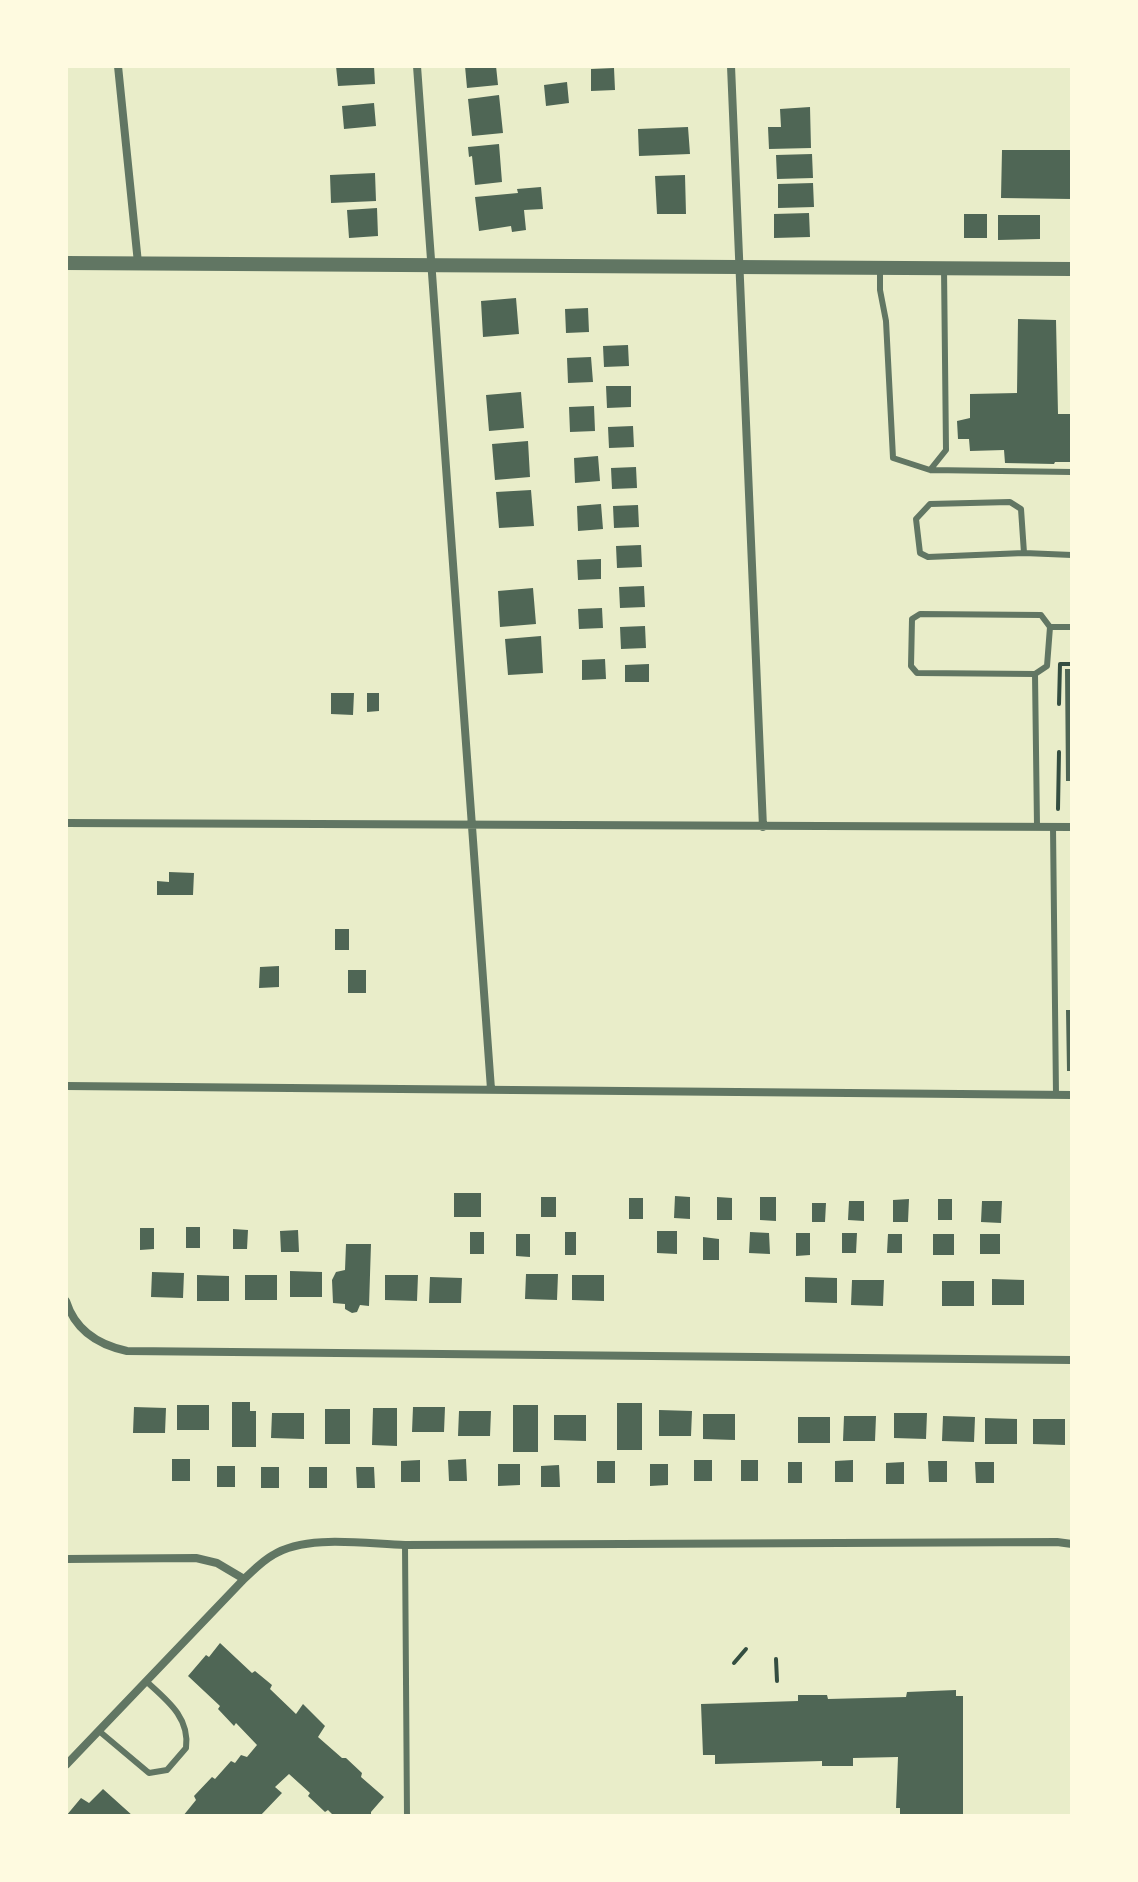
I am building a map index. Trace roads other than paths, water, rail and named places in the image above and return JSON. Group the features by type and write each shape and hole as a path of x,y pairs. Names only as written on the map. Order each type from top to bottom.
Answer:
{"street":[{"path":"118,66 138,263"},
{"path":"417,66 491,1089"},
{"path":"731,66 763,827"},
{"path":"66,263 1072,269"},
{"path":"66,823 1072,827"},
{"path":"66,1086 1072,1095"},
{"path":"66,1301 76,1322 97,1340 127,1351 1072,1360"},
{"path":"66,1765 244,1579 273,1554 292,1546 309,1543 1072,1544"},
{"path":"66,1559 196,1558 217,1563 244,1579"}],"lane":[{"path":"880,267 893,458 930,470 1072,472"},
{"path":"930,470 946,450 944,268"},
{"path":"1024,553 1021,509 1010,502 930,504 916,519 917,544 920,553 928,557 1024,553 1072,555"},
{"path":"920,614 1041,615 1050,627 1047,666 1035,674 917,673 911,666 912,619 920,614"},
{"path":"1050,627 1072,627"},
{"path":"1035,674 1037,826"},
{"path":"1053,827 1056,1095"},
{"path":"405,1545 407,1816"},
{"path":"99,1731 149,1773 167,1770 186,1748 186,1725 163,1696 147,1682"}]}
